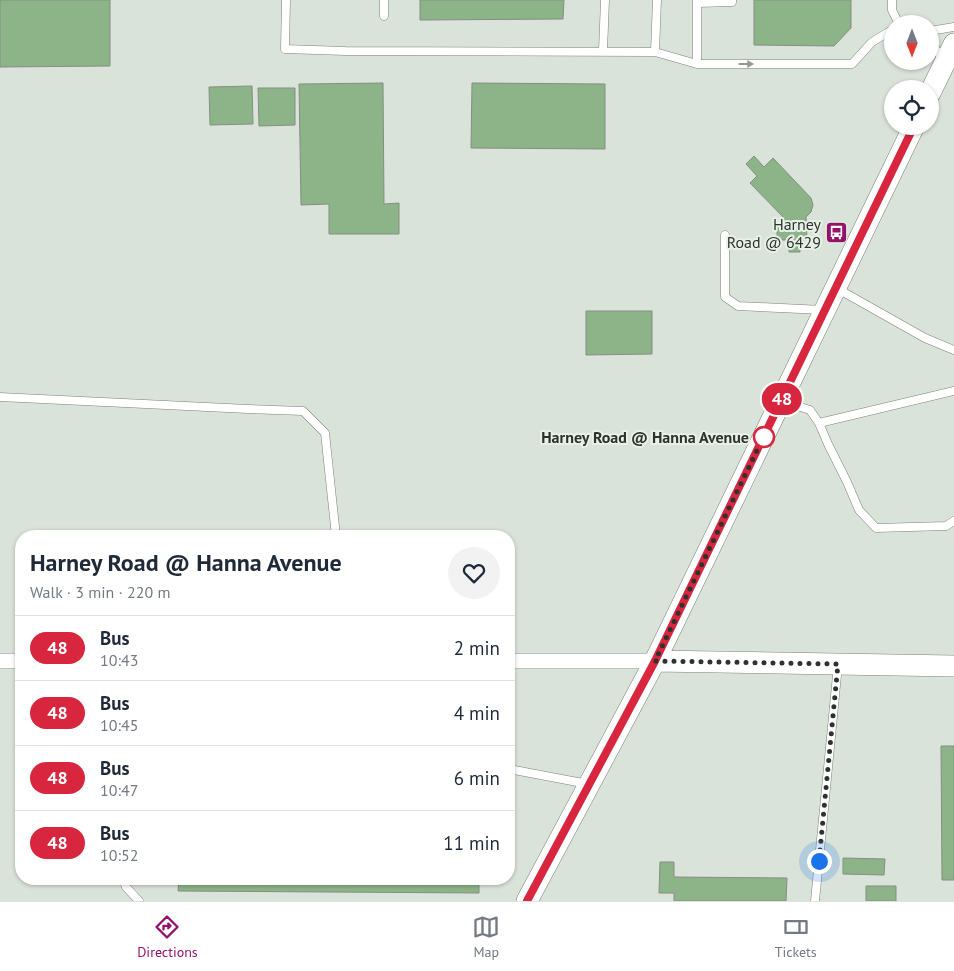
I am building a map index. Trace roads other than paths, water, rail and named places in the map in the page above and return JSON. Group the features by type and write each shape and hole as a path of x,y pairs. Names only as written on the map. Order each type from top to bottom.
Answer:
{"street":[{"path":"936,80 949,53"},
{"path":"527,901 655,661 910,135"},
{"path":"0,661 15,661"},
{"path":"515,661 655,661 954,666"}],"lane":[{"path":"286,0 286,49 655,52 697,64 852,64 872,42 884,35"},
{"path":"384,0 384,16"},
{"path":"603,51 604,0"},
{"path":"655,52 657,0"},
{"path":"697,64 697,1 732,2 732,0"},
{"path":"892,0 892,10 894,15"},
{"path":"939,30 954,27"},
{"path":"725,235 725,297 738,306 825,310"},
{"path":"836,288 925,338 954,350"},
{"path":"819,423 954,391"},
{"path":"0,397 303,411 325,433 335,530"},
{"path":"781,401 810,410 819,423 859,510 876,528 946,526 953,522"},
{"path":"815,901 838,664"},
{"path":"515,770 590,784"},
{"path":"125,885 139,901"}],"place":[{"name":"Harney Road @ 6429","path":"837,233"},
{"name":"Harney Road @ Hanna Avenue","path":"764,437"}]}
